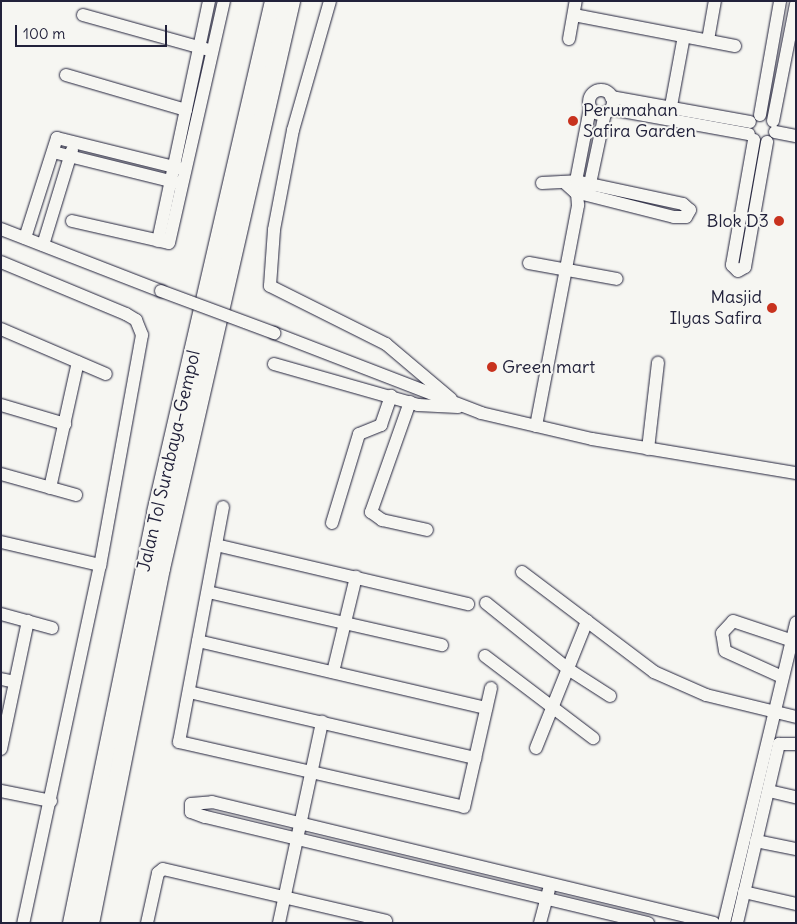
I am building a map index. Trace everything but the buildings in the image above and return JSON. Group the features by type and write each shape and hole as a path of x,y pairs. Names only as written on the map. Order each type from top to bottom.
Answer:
{"highway":[{"name":"Jalan Tol Surabaya–Gempol","path":"72,923 156,512 274,1"},
{"name":"Jalan Tol Surabaya–Gempol","path":"89,923 160,568 290,1"}],"street":[{"path":"180,169 186,110 209,1"},
{"path":"72,221 169,243 180,169 213,51 224,1"},
{"path":"330,1 293,130 274,230 270,286 386,344 461,407"},
{"path":"569,39 576,1"},
{"path":"708,40 715,1"},
{"path":"780,1 753,128 732,265 738,271 745,267 796,4"},
{"path":"83,15 213,51"},
{"path":"574,15 735,46"},
{"path":"671,106 684,36"},
{"path":"66,75 186,110"},
{"path":"536,426 578,205 578,187 590,98 597,90 609,106 772,132"},
{"path":"578,187 609,106"},
{"path":"590,108 609,106 671,106 753,128 796,136"},
{"path":"26,238 57,138 180,169"},
{"path":"43,245 75,142"},
{"path":"53,152 69,158 177,183"},
{"path":"542,183 578,187 683,204 690,210 686,217 674,217 578,187"},
{"path":"1,228 461,407 536,426 648,449 796,473"},
{"path":"1,262 120,310 140,327 141,352 100,565 23,923"},
{"path":"529,263 617,279"},
{"path":"1,329 106,374"},
{"path":"50,488 78,362"},
{"path":"648,449 658,363"},
{"path":"274,364 437,409 461,407"},
{"path":"332,523 359,434 381,426 391,396"},
{"path":"410,402 371,512 382,520 426,530"},
{"path":"1,405 65,424"},
{"path":"1,474 76,495"},
{"path":"223,507 179,742 464,807 490,688"},
{"path":"1,542 100,565"},
{"path":"216,544 468,604"},
{"path":"522,572 639,663 671,681 771,713 796,717"},
{"path":"333,672 356,577"},
{"path":"208,592 442,645"},
{"path":"486,603 568,670 610,696"},
{"path":"1,614 52,628"},
{"path":"2,741 28,621"},
{"path":"536,748 587,621"},
{"path":"780,676 724,652 722,633 733,621 790,640"},
{"path":"724,923 771,713 796,622"},
{"path":"198,641 486,708"},
{"path":"485,656 551,711 593,738"},
{"path":"1,679 15,682"},
{"path":"189,692 475,758"},
{"path":"279,923 322,722"},
{"path":"737,923 779,744 796,744"},
{"path":"769,791 796,797"},
{"path":"2,794 50,801"},
{"path":"648,923 205,817 191,812 191,804 212,802 552,881 714,923"},
{"path":"756,841 796,849"},
{"path":"147,923 158,873 164,869 386,921"},
{"path":"540,923 552,881"},
{"path":"744,892 796,904"}],"place":[{"name":"Perumahan Safira Garden","path":"573,121"},
{"name":"Blok D3","path":"779,221"},
{"name":"Masjid Ilyas Safira","path":"772,308"},
{"name":"Green mart","path":"492,367"}]}
